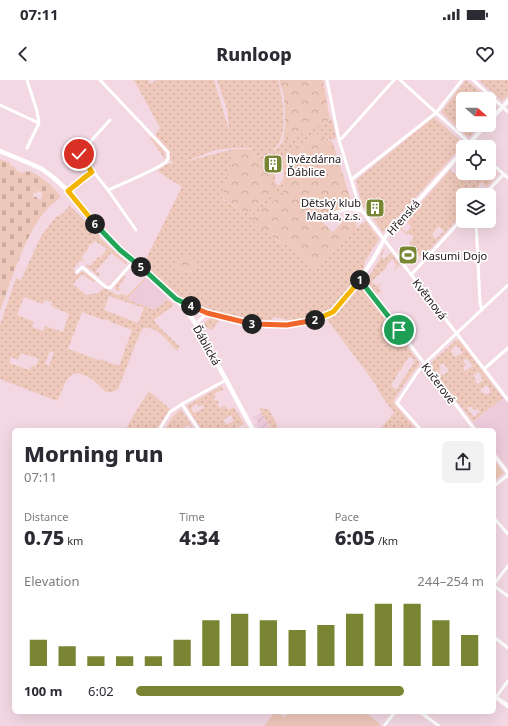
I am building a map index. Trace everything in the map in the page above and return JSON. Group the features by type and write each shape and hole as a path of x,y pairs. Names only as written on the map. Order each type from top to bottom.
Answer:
{"main road":[{"name":"Ďáblická","path":"0,152 42,169 54,178 68,191 96,227 160,282 176,299 196,324 252,428"},
{"path":"496,697 508,706"}],"street":[{"path":"27,80 38,111 39,123 27,148"},
{"path":"100,80 168,152 166,162 108,190"},
{"name":"Květnová","path":"327,80 339,140 362,211 508,400"},
{"path":"339,140 394,80"},
{"path":"400,80 463,140"},
{"path":"352,179 436,113 462,80"},
{"path":"473,80 508,112"},
{"path":"496,114 508,101"},
{"path":"0,105 39,123"},
{"path":"79,154 110,120"},
{"path":"472,140 480,132"},
{"path":"74,148 108,190 136,230"},
{"name":"Hřenská","path":"176,299 207,313 237,321 261,325 287,325 310,322 326,316 333,312 360,279 374,258 384,239 456,159"},
{"path":"496,167 508,178"},
{"path":"68,191 92,172"},
{"path":"491,188 504,174"},
{"path":"329,214 348,209 362,211"},
{"path":"411,275 456,226"},
{"path":"476,228 480,303 482,310"},
{"path":"77,272 82,267 106,287 110,288 134,261"},
{"name":"Kučerové","path":"360,279 472,426"},
{"path":"419,428 397,403 424,364 508,285"},
{"path":"200,321 207,313"},
{"path":"484,370 508,348"},
{"path":"160,428 170,412 226,380"},
{"path":"182,404 197,428"},
{"path":"496,458 508,474 496,484"},
{"path":"496,520 508,534"},
{"path":"496,582 508,566"},
{"path":"496,587 508,596"},
{"path":"496,639 508,648"},
{"path":"496,695 508,681"},
{"path":"384,726 393,714"},
{"path":"423,714 439,726"}],"shaded area":[{"path":"147,277 168,298 155,311 127,299"},
{"path":"503,398 508,404 508,468 496,453 496,428 477,428 473,423"},
{"path":"262,412 270,426 268,428 258,428 256,425 258,423 253,417"}],"green space":[{"path":"134,80 148,80 150,84 157,80 214,80 229,131 227,109 217,80 278,80 283,106 283,127 282,137 273,149 275,150 283,142 285,122 286,141 332,119 336,138 331,140 320,133 285,152 284,174 280,160 278,159 276,165 276,157 273,155 271,156 271,168 276,168 275,181 277,186 283,181 284,178 283,194 275,239 294,250 316,270 328,252 366,221 379,239 365,261 364,268 359,276 331,309 319,315 289,320 274,317 271,320 259,320 235,317 200,306 179,296 145,268 145,261 182,187 157,171 167,164 173,163 170,160 170,152 155,135 160,128","holes":["252,148 257,161 268,170 275,194 245,213 222,199 234,149 184,162 215,150","178,264 200,268 187,272 181,271 174,267"]},
{"path":"279,80 323,80 330,120 286,141 284,96"},
{"path":"466,80 481,92 457,92"},
{"path":"479,80 508,80 508,95 502,101 496,96 496,92 492,92"},
{"path":"456,93 456,126 441,112"},
{"path":"434,117 460,140 456,140 456,153 383,232 362,205 356,180"},
{"path":"463,132 475,132 469,138"},
{"path":"320,133 333,143 353,207 328,213 321,221 333,232 349,215 356,219 356,229 328,252 316,270 294,250 259,228 250,217 283,194 285,152"},
{"path":"151,137 165,153 165,159 150,138"},
{"path":"234,149 252,149 257,161 272,175 275,194 245,213 222,198"},
{"path":"0,159 10,163 11,166 14,166 16,170 22,173 30,171 39,176 61,197 45,211 30,235 18,261 0,311","holes":["37,191 42,192 42,199 33,197 33,193 37,193"]},
{"path":"450,170 456,175 456,180 493,180 487,187 481,182 477,188 456,188 456,221 422,258 409,244 414,237 409,233 407,235 400,229 401,227 406,232 411,228 411,226 405,221","holes":["438,226 444,231 436,239 432,235"]},
{"path":"69,205 100,236 100,238 127,263 127,265 111,253 96,271 100,274 98,276 86,266 87,264 90,266 98,257 100,258 107,249 95,241 88,246 89,248 81,258 84,260 83,262 80,260 73,269 76,275 83,271 96,281 93,282 82,274 73,284 86,295 98,293 104,288 118,295 123,294 127,296 145,278 146,279 127,299 155,310 168,299 174,305 154,320 157,325 180,347 177,351 158,332 153,329 143,328 118,389 112,392 106,392 92,379 79,373 73,374 67,379 57,401 0,379 0,325 16,278 21,280 41,236 56,217 62,214","holes":["109,296 144,308 138,323 104,310","24,297 43,304 45,300 52,302 51,306 69,314 63,332 45,326 43,331 32,327 34,322 17,315","82,312 111,321 132,330 119,366 68,349","50,351 54,352 49,366 45,364","21,353 39,359 36,366 33,365 29,370 9,363 11,357 18,360"]},
{"path":"383,249 385,249 381,257 384,259 391,253 400,265 395,270 394,269 397,265 392,259 386,268 371,282 377,286 380,283 381,284 378,288 382,291 376,295 367,280 377,263 380,261 379,260"},
{"path":"186,255 196,259 200,268 188,272 175,271 173,267 178,264 177,261"},
{"path":"124,275 126,277 118,287 121,290 116,291 115,286"},
{"path":"359,288 361,288 370,298 419,362 419,365 393,402 415,428 381,428 394,413 376,385 327,319 339,311","holes":["409,356 415,360 409,369 404,379 403,378 397,390 391,386"]},
{"path":"210,318 219,320 212,330 204,325 204,323"},
{"path":"456,340 459,340 503,398 473,422 431,368 431,363","holes":["456,345 463,353 455,357 451,351","466,358 473,366 465,371 463,368 466,365 463,361","443,363 449,370 444,375 440,374 439,370 441,369 439,366","478,372 482,376 481,377 483,380 478,384 473,376","487,385 491,392 487,395 485,393 483,394 480,390","470,406 474,410 478,409 480,412 474,417 467,408"]},
{"path":"221,386 224,389 214,394 216,397 213,399 214,401 217,400 219,403 217,404 220,408 225,405 228,410 234,407 247,428 245,428 246,427 244,424 237,428 201,428 186,406","holes":["197,404 199,407 202,405 204,408 194,413 191,408","231,415 234,421 226,425 223,420"]},
{"path":"149,391 170,409 157,428 126,428"},
{"path":"262,408 269,410 278,426 276,428 268,428 270,426 259,409"},
{"path":"181,409 194,428 191,428 188,425 185,428 165,428 173,416"},
{"path":"496,463 504,473 496,479"},
{"path":"273,714 280,714 284,717 287,714 368,714 380,724 379,726 264,726"}],"place":[{"name":"hvězdárna Ďáblice","path":"273,164"},
{"name":"Dětský klub Maata, z.s.","path":"375,208"},
{"name":"Kasumi Dojo","path":"408,255"}],"route":[{"path":"79,154 92,172 68,191 96,227 120,250 160,282 176,299 207,313 237,321 261,325 287,325 310,322 333,312 360,279 374,295 399,330"}]}
